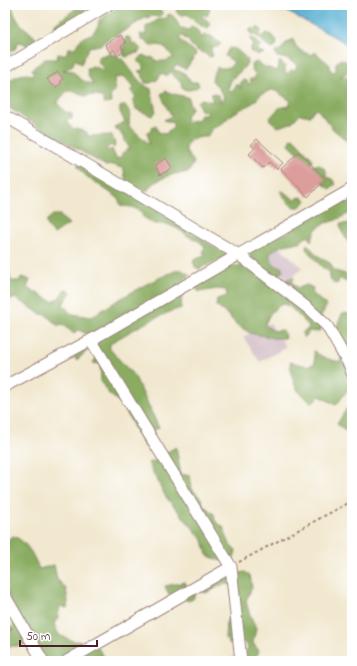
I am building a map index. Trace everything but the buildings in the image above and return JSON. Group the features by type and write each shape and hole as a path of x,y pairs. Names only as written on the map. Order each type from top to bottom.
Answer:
{"street":[{"path":"5,67 108,5"},
{"path":"5,116 239,255 309,309 327,326 350,366 352,373"},
{"path":"5,386 91,340 352,188"},
{"path":"91,340 231,567 241,661"},
{"path":"67,661 231,567"},
{"path":"5,596 43,661"}],"path":[{"path":"231,567 352,501"}],"shaded area":[{"path":"278,246 302,267 289,281 264,260"},
{"path":"270,323 286,347 260,362 243,337"}],"green space":[{"path":"5,5 12,5 15,16 36,38 32,48 18,42 15,49 9,52 5,50"},
{"path":"81,5 101,5 59,34 55,30 55,24"},
{"path":"122,5 170,5 165,9 157,9 163,13 159,17 153,16 145,18 109,38 100,45 89,47 81,64 75,59 71,67 63,70 73,71 82,80 93,84 88,76 87,69 92,66 103,70 102,66 98,63 98,57 110,53 122,59 138,80 151,89 156,112 152,116 136,109 133,100 136,97 131,91 134,88 125,77 114,78 116,89 110,97 112,103 104,104 104,99 96,95 84,96 75,91 67,91 59,100 58,104 66,112 72,114 72,119 68,119 67,122 72,128 87,132 87,136 112,135 115,144 114,148 111,145 106,150 108,151 112,149 116,158 120,158 123,152 130,149 120,132 114,127 125,122 120,112 120,107 124,105 130,111 129,126 149,144 147,132 151,131 153,126 156,126 158,132 166,134 169,130 173,129 173,123 164,120 172,116 161,94 166,91 189,98 189,104 192,107 186,117 186,122 199,119 201,115 206,115 208,113 201,110 197,102 202,99 213,102 211,95 213,93 219,96 221,102 224,97 212,81 217,67 227,68 234,62 225,56 229,48 236,49 248,60 243,69 230,82 229,92 232,91 237,84 241,89 240,84 243,80 247,81 249,85 251,82 250,79 254,79 256,74 252,71 251,65 256,62 265,67 278,71 279,62 281,62 285,66 285,71 287,74 291,70 295,70 297,65 288,59 277,57 275,52 283,48 285,44 293,39 296,46 300,50 312,55 315,52 330,65 330,69 333,72 336,71 336,63 340,59 346,61 349,66 346,74 340,76 349,78 352,75 352,145 333,129 318,110 314,109 310,116 300,114 291,123 278,127 269,119 279,108 288,106 291,101 276,91 271,90 262,94 252,104 230,116 222,124 213,128 207,136 192,139 186,145 186,152 194,162 189,172 174,174 161,179 152,184 148,190 138,194 128,183 125,177 124,169 114,165 106,166 5,105 5,85 8,82 21,75 33,75 34,73 32,69 45,59 57,59 58,54 65,55 69,48 75,48 82,39 92,34 98,26 99,20"},
{"path":"185,5 210,5 207,16 203,14 202,16 210,23 207,29 195,22 188,15 185,14 183,16 178,14 176,11 178,7 183,8"},
{"path":"170,14 174,17 181,29 183,28 188,30 193,26 200,33 200,37 202,38 204,35 211,36 221,44 218,47 212,47 211,50 213,56 210,57 206,55 206,53 196,49 184,38 184,36 179,37 183,43 196,54 186,69 177,65 172,69 184,73 191,82 198,82 199,86 191,90 182,88 181,81 170,72 168,75 162,73 157,80 150,83 145,83 142,74 138,71 144,70 144,66 137,61 143,55 149,58 152,57 157,61 167,61 172,59 173,57 165,47 160,45 153,46 141,39 140,34 146,35 146,27 158,20 168,18 167,15"},
{"path":"258,27 261,30 260,35 262,37 267,33 273,36 277,41 276,46 273,49 267,46 257,36 249,32 251,28 254,30"},
{"path":"126,37 129,37 132,41 132,45 136,44 141,49 138,53 131,54 127,57 124,56 123,47 126,43"},
{"path":"250,38 254,39 261,45 257,50 264,53 257,54 250,51 254,44"},
{"path":"293,138 311,157 313,161 311,163 314,166 318,164 326,170 326,175 336,184 330,189 322,183 326,179 289,144 290,139"},
{"path":"83,163 219,250 228,254 223,260 213,262 199,269 195,267 193,260 205,256 203,251 205,247 199,241 167,224 154,224 142,216 143,212 132,207 121,206 118,198 86,176 77,166"},
{"path":"281,190 294,199 301,197 306,200 303,205 299,207 292,206 283,197"},
{"path":"352,194 352,215 348,214 334,221 325,223 316,229 311,241 309,236 303,239 300,243 287,244 278,247 269,256 277,266 281,267 283,271 276,276 286,281 288,278 294,278 292,283 298,288 307,285 313,288 312,293 327,305 321,316 321,330 316,332 310,331 304,338 302,333 309,328 308,325 289,306 283,304 272,312 265,325 273,331 283,330 285,338 273,338 250,333 237,325 228,315 216,306 217,299 227,296 226,290 217,289 199,292 193,284 217,269 257,264 249,255 257,247 273,238 290,232 289,229 316,210 333,207 344,202"},
{"path":"53,215 60,215 69,224 54,234 48,227 46,221"},
{"path":"352,223 352,241 348,242 341,230 340,224"},
{"path":"307,244 317,255 331,264 333,270 345,274 351,280 346,282 339,278 338,283 335,284 330,279 330,272 323,268 306,249"},
{"path":"5,265 9,271 11,281 18,281 22,277 30,280 27,288 54,302 65,289 71,292 63,304 71,314 92,317 135,290 168,274 180,269 190,275 176,288 182,293 181,308 137,328 111,343 109,348 135,377 159,428 152,431 152,440 145,447 123,405 109,394 101,381 100,364 93,363 96,358 101,359 95,349 88,350 77,360 73,357 92,336 78,330 74,334 65,326 57,325 46,315 41,314 15,298 11,299 6,296"},
{"path":"352,313 352,350 347,358 352,379 352,395 347,390 336,405 320,396 313,403 298,391 292,376 290,362 308,366 315,363 314,351 327,358 341,362 336,328 342,314"},
{"path":"352,407 352,441 346,431 337,424 347,408"},
{"path":"176,447 181,475 190,475 192,489 201,498 203,505 214,514 215,521 223,527 230,545 236,551 234,558 220,560 207,555 203,540 166,497 148,463 158,460 167,452"},
{"path":"13,536 18,538 26,545 39,569 54,565 57,579 66,589 68,601 67,608 60,606 58,617 54,624 59,635 73,641 90,642 110,661 76,661 81,657 67,652 57,661 41,661 36,633 33,642 19,646 5,647 5,633 12,629 16,617 5,587 5,541"},
{"path":"245,572 250,575 252,587 246,601 250,616 256,628 253,643 259,651 255,659 256,661 230,661 231,658 241,656 248,648 246,643 237,641 230,644 225,638 226,623 229,616 236,615 232,584 223,585 204,593 208,579"},
{"path":"185,582 190,593 195,594 193,599 188,601 185,599 170,597 165,586"}],"water":[{"path":"275,5 352,5 352,49 342,41"}]}
